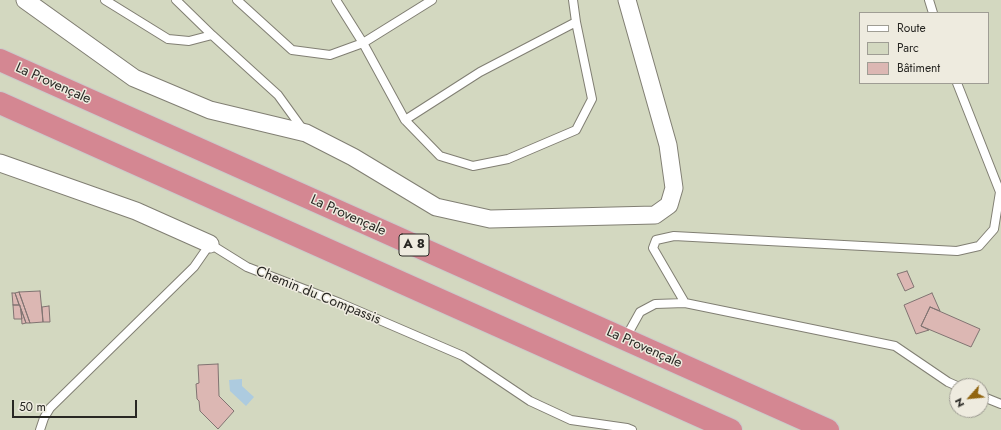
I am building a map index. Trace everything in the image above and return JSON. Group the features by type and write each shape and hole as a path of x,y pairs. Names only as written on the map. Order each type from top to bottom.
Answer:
{"highway":[{"name":"La Provençale","path":"0,60 828,430"},
{"path":"0,103 731,430"}],"street":[{"path":"25,0 134,78 210,110 306,133 353,157 436,207 490,219 655,215 669,205 674,188 668,145 627,0"},
{"name":"Chemin du Compassis","path":"0,163 136,212 210,244"}],"lane":[{"path":"105,0 168,39 189,41 212,35"},
{"path":"176,0 278,95 306,133"},
{"path":"237,0 292,50 330,55 363,43 432,0"},
{"path":"336,0 363,43 405,120 440,156 473,166 508,159 576,130 592,99 576,22 573,0"},
{"path":"929,0 933,12"},
{"path":"405,120 480,72 576,22"},
{"path":"685,303 653,248 656,240 674,236 957,251 979,246 994,229 1000,192 957,84"},
{"path":"40,430 44,418 50,408 194,267 210,244"},
{"name":"Chemin du Compassis","path":"210,244 247,267 340,303 463,356 530,401 571,420 632,430"},
{"path":"624,339 640,312 655,304 685,303 895,346 949,382"},
{"path":"989,399 1001,404"}],"green space":[{"path":"0,0 1001,0 1001,430 0,430"}],"water":[{"path":"242,379 242,386 254,397 246,406 230,391 229,380"}],"building":[{"path":"907,271 914,287 905,291 897,274"},
{"path":"40,291 43,322 30,323 19,292"},
{"path":"19,292 30,323 26,323 15,293"},
{"path":"12,293 15,293 19,305 13,305"},
{"path":"932,293 940,311 930,307 921,326 929,330 916,334 904,305"},
{"path":"13,305 20,305 22,319 14,319"},
{"path":"49,306 50,322 43,322 42,307"},
{"path":"930,307 980,329 971,347 921,326"},
{"path":"21,309 26,323 22,324"},
{"path":"218,364 219,396 234,411 218,429 200,411 199,401 197,399 196,384 199,383 198,365"}]}
